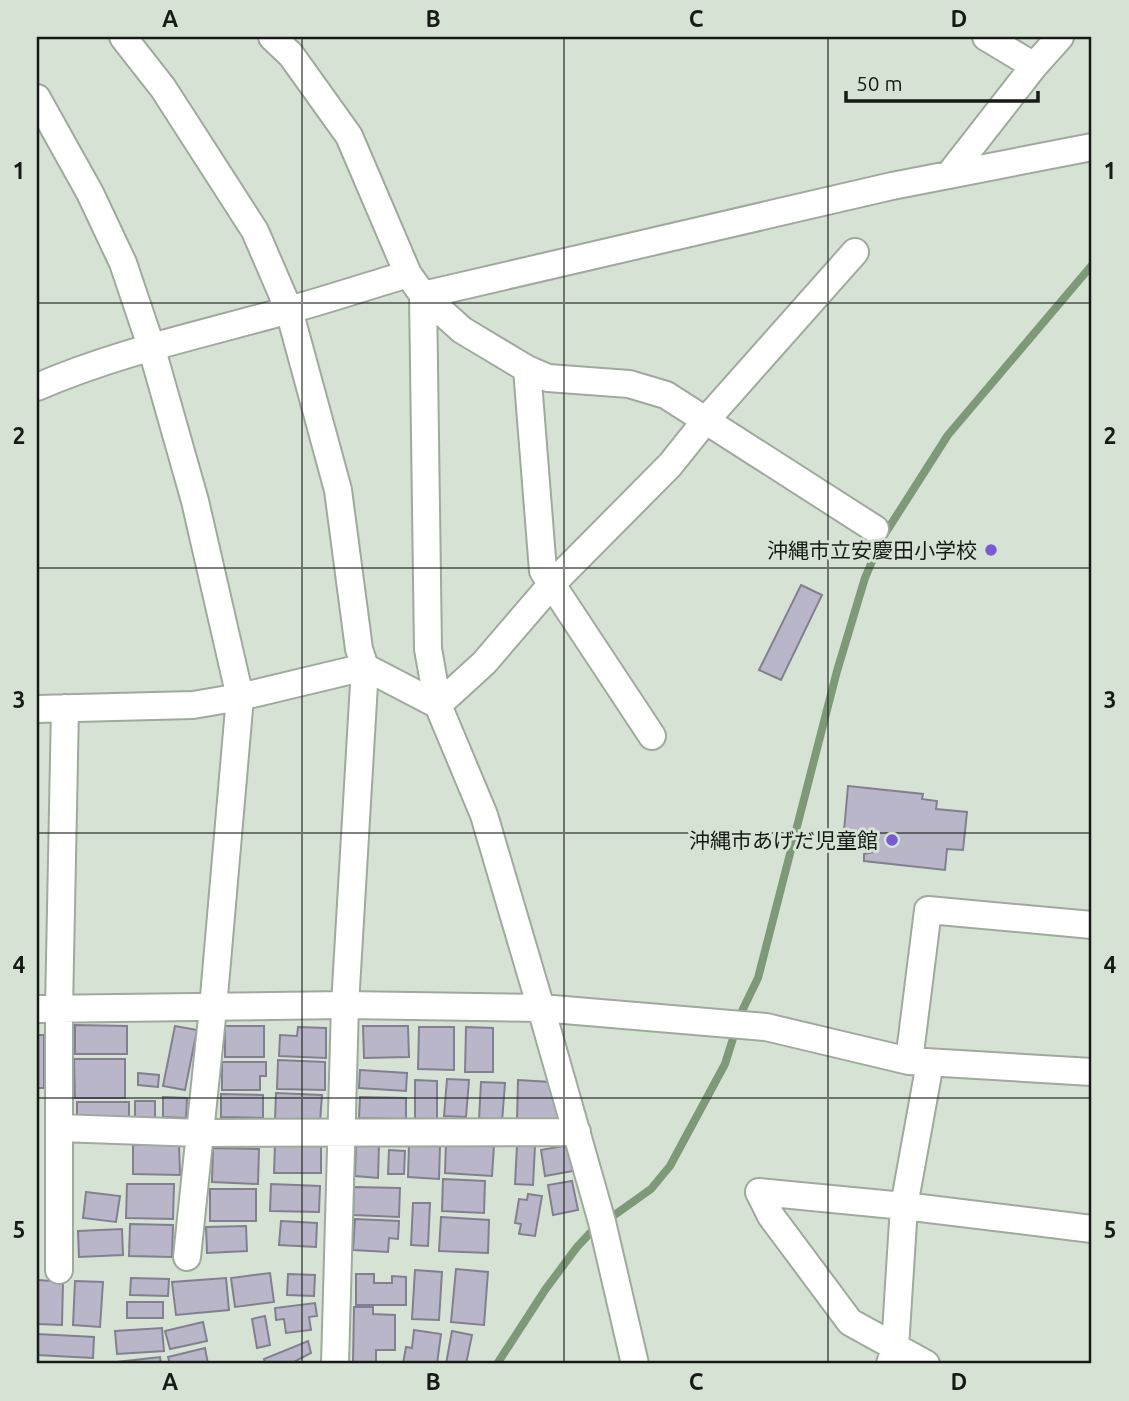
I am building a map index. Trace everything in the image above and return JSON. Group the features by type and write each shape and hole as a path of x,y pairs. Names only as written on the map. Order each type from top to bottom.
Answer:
{"street":[{"path":"123,37 163,88 255,231 289,310 338,489 359,649 365,667 345,1005 335,1364"},
{"path":"272,37 291,55 349,136 415,285 428,649 438,705 484,815 596,1199 635,1364"},
{"path":"986,37 1034,66"},
{"path":"949,175 1060,37"},
{"path":"37,98 90,193 123,263 151,346 195,500 240,697 213,1008 187,1258"},
{"path":"37,387 151,346 289,310 1089,148"},
{"path":"438,705 484,663 551,585 670,465 706,420 855,252"},
{"path":"415,285 462,330 527,369 548,378 629,384 666,395 875,529"},
{"path":"527,369 543,571 652,736"},
{"path":"37,709 193,705 240,697 365,667 438,705"},
{"path":"59,1270 59,1128 48,1009 65,708"},
{"path":"892,1356 919,1062 928,910 1092,925"},
{"path":"48,1009 345,1005 541,1008 766,1027 919,1062 1092,1072"},
{"path":"59,1128 200,1133 577,1132"},
{"path":"926,1364 892,1356 850,1322 771,1216 759,1192 1092,1229"}],"building":[{"path":"801,585 822,595 781,680 759,670"},
{"path":"848,786 923,794 922,799 937,801 936,809 967,812 963,850 947,849 945,870 864,861 864,854 874,852 871,841 853,839 854,833 844,831"},
{"path":"75,1025 127,1026 127,1054 75,1054"},
{"path":"175,1026 197,1030 185,1090 163,1086"},
{"path":"225,1026 264,1026 264,1057 225,1057"},
{"path":"363,1026 408,1026 409,1057 364,1058"},
{"path":"298,1027 326,1028 326,1058 279,1056 280,1035 297,1036"},
{"path":"419,1027 454,1027 454,1070 418,1069"},
{"path":"466,1027 493,1028 493,1072 465,1072"},
{"path":"37,1035 44,1035 44,1088 37,1088"},
{"path":"74,1059 125,1059 125,1098 75,1098"},
{"path":"278,1060 325,1062 325,1090 277,1089"},
{"path":"222,1062 266,1062 266,1076 260,1076 260,1090 222,1090"},
{"path":"360,1070 407,1073 406,1091 359,1088"},
{"path":"138,1073 159,1075 158,1087 138,1085"},
{"path":"447,1079 469,1080 466,1117 444,1116"},
{"path":"415,1080 437,1081 437,1122 415,1123"},
{"path":"518,1080 551,1082 559,1121 517,1120"},
{"path":"481,1082 505,1083 502,1122 479,1120"},
{"path":"276,1093 322,1095 320,1122 275,1119"},
{"path":"221,1094 263,1095 263,1118 221,1117"},
{"path":"163,1097 187,1098 186,1118 163,1117"},
{"path":"360,1097 406,1098 406,1119 359,1118"},
{"path":"135,1101 155,1101 155,1119 135,1118"},
{"path":"77,1102 129,1102 129,1117 77,1116"},
{"path":"275,1143 321,1144 321,1173 274,1173"},
{"path":"356,1143 379,1145 378,1178 355,1176"},
{"path":"446,1143 494,1145 492,1176 445,1173"},
{"path":"409,1144 440,1146 439,1179 408,1177"},
{"path":"133,1145 179,1145 180,1175 133,1174"},
{"path":"517,1145 535,1145 533,1185 515,1184"},
{"path":"569,1145 573,1171 545,1176 541,1150"},
{"path":"213,1148 259,1149 258,1184 212,1182"},
{"path":"389,1150 405,1151 404,1174 388,1174"},
{"path":"443,1179 485,1181 484,1213 442,1211"},
{"path":"572,1181 578,1210 553,1215 548,1185"},
{"path":"127,1184 174,1184 173,1219 126,1218"},
{"path":"271,1184 320,1186 319,1212 270,1211"},
{"path":"354,1187 400,1188 399,1217 353,1215"},
{"path":"210,1189 256,1189 256,1221 210,1221"},
{"path":"86,1192 120,1196 116,1222 83,1218"},
{"path":"528,1194 542,1196 535,1236 519,1234 521,1224 515,1223 519,1199 527,1200"},
{"path":"413,1203 430,1203 428,1246 411,1245"},
{"path":"441,1217 489,1220 488,1253 439,1251"},
{"path":"355,1219 399,1221 398,1239 389,1238 388,1252 353,1250"},
{"path":"281,1221 317,1223 316,1247 279,1245"},
{"path":"130,1224 173,1225 172,1257 129,1256"},
{"path":"246,1226 247,1251 207,1253 206,1227"},
{"path":"122,1229 123,1255 79,1257 78,1231"},
{"path":"456,1269 488,1272 484,1325 451,1322"},
{"path":"415,1270 442,1272 439,1320 412,1319"},
{"path":"270,1273 274,1302 235,1307 231,1278"},
{"path":"288,1274 315,1275 314,1296 287,1295"},
{"path":"356,1274 374,1274 374,1283 392,1283 392,1276 406,1277 406,1305 356,1305"},
{"path":"131,1278 169,1279 168,1296 130,1295"},
{"path":"226,1278 229,1310 176,1315 172,1282"},
{"path":"38,1280 63,1282 62,1325 37,1324"},
{"path":"75,1281 103,1282 100,1327 73,1325"},
{"path":"127,1302 163,1302 163,1318 127,1318"},
{"path":"315,1303 317,1316 309,1317 311,1330 286,1333 284,1319 276,1320 275,1308"},
{"path":"354,1307 373,1307 373,1314 395,1315 395,1350 376,1350 376,1364 353,1364"},
{"path":"265,1316 270,1345 257,1348 252,1319"},
{"path":"203,1322 207,1341 170,1349 165,1331"},
{"path":"162,1328 164,1351 117,1354 115,1331"},
{"path":"414,1330 441,1334 437,1364 403,1364 406,1347 412,1348"},
{"path":"452,1331 472,1335 466,1364 446,1364"},
{"path":"37,1334 94,1337 93,1358 37,1355"},
{"path":"308,1341 311,1353 290,1364 266,1364 264,1359"},
{"path":"205,1348 208,1364 170,1364 168,1357"},
{"path":"160,1357 161,1364 108,1364 108,1363"}],"waterway":[{"path":"497,1364 545,1290 577,1247 592,1231 651,1189 670,1166 725,1064 741,1013 758,978 837,671 865,578 881,540 948,435 1092,265"}],"place":[{"name":"沖縄市立安慶田小学校","path":"991,550"},
{"name":"沖縄市あげだ児童館","path":"892,840"}]}
